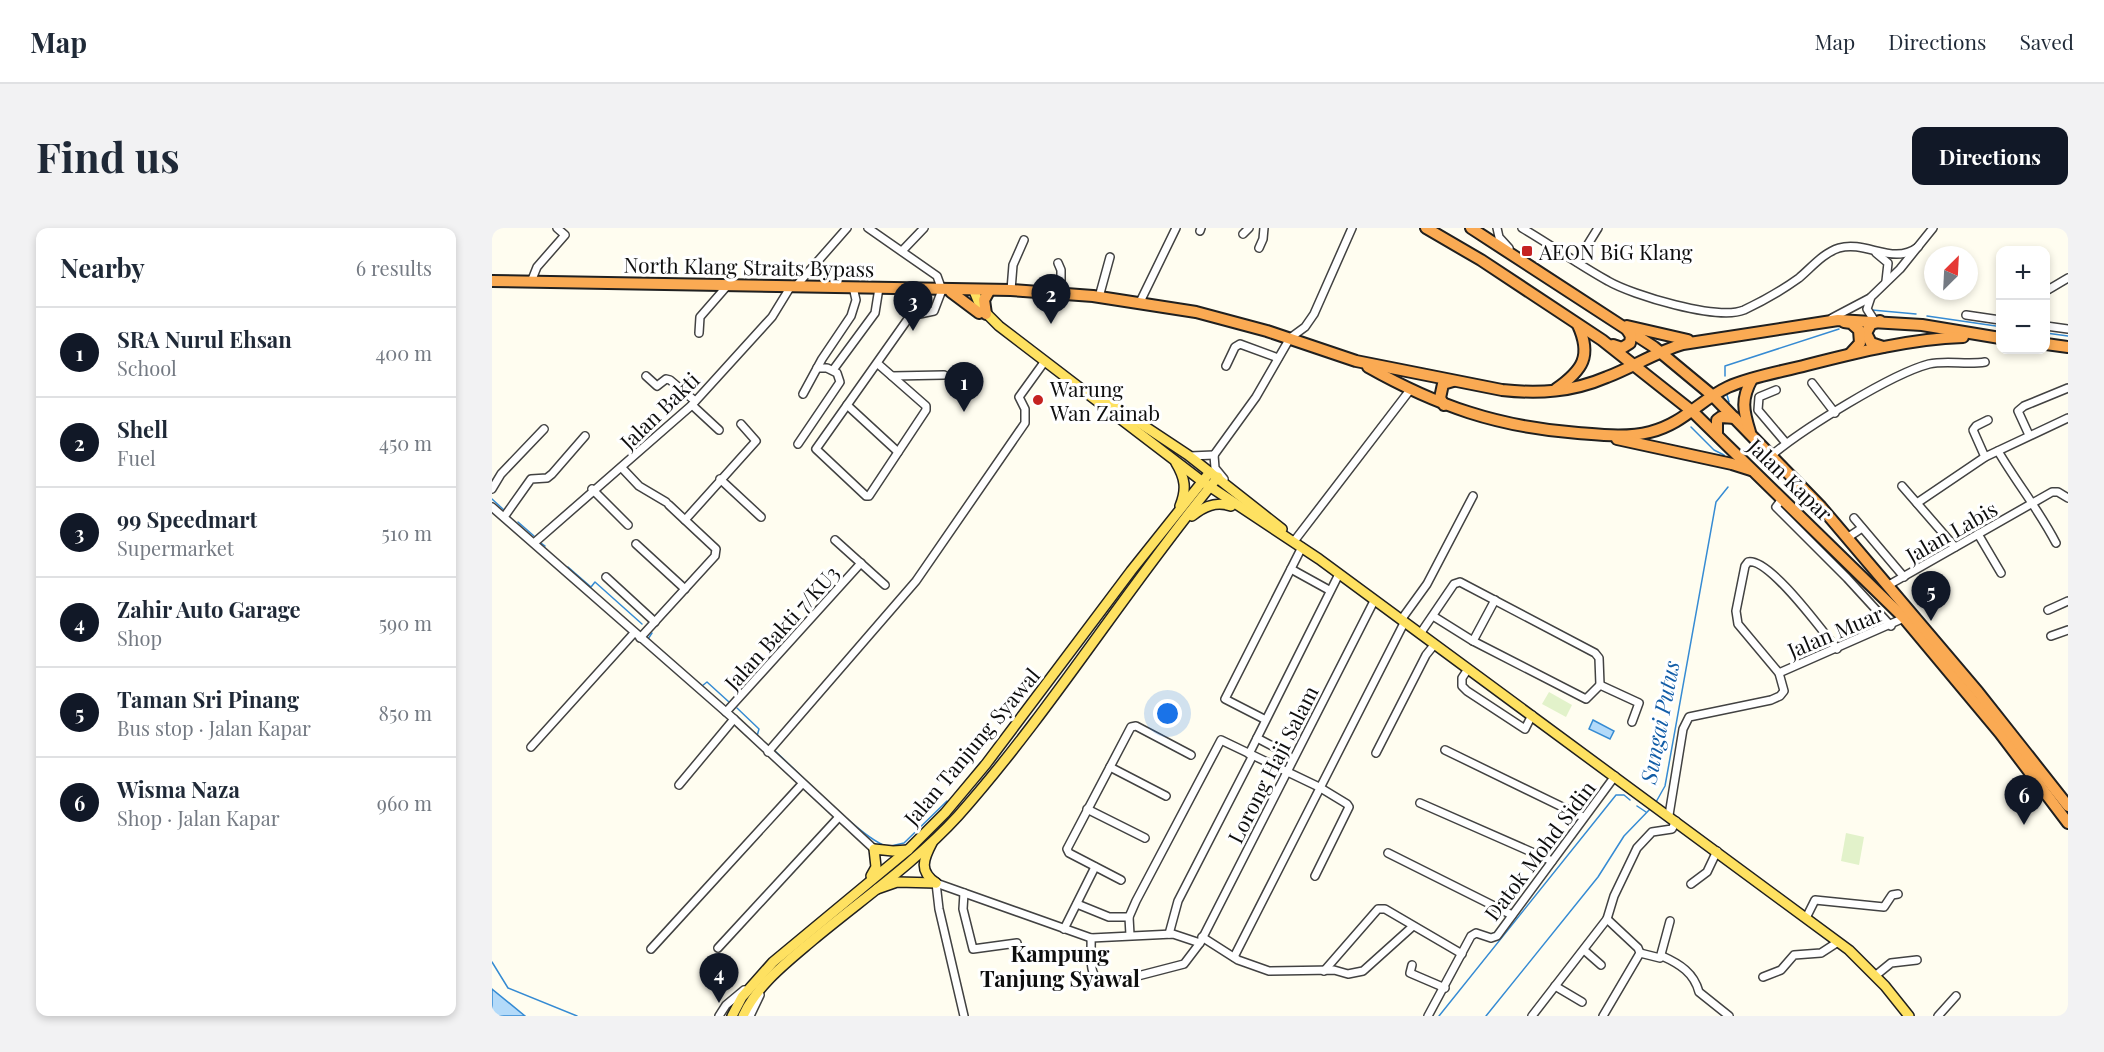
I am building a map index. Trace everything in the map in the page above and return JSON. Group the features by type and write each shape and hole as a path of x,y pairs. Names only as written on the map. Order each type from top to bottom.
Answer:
{"highway":[{"name":"Jalan Kapar","path":"1426,228 1481,260 1602,340 1635,364 1717,434 1904,618 2000,733 2068,823"},
{"name":"Jalan Kapar","path":"1472,228 1660,351 1736,418 1847,538 1978,692 2068,806"},
{"name":"North Klang Straits Bypass","path":"492,281 1011,290 1061,293 1140,302 1205,314 1290,338 1356,361 1454,381 1502,390 1550,392 1579,387 1660,351 1696,341 1821,322 1877,321 1922,325 1996,337"},
{"path":"946,290 983,313 984,300 989,291"},
{"path":"1838,320 1851,323 1859,330 1860,343 1850,354"},
{"path":"1877,321 1868,328 1867,339 1876,346 1887,347"},
{"path":"1550,392 1575,374 1584,358 1585,341 1577,324"},
{"path":"1602,340 1616,347 1627,346 1630,336 1624,326"},
{"path":"1624,326 1671,338 1696,341"},
{"name":"North Klang Straits Bypass","path":"1356,361 1444,405 1512,425 1604,436 1649,432 1667,426 1693,412 1713,396 1752,379 1850,354 1932,338 1987,336"},
{"path":"2050,345 2068,347"},
{"path":"1751,434 1742,405 1745,392 1752,379"},
{"path":"1444,405 1440,389 1443,384 1454,381"},
{"path":"1717,434 1717,420 1721,417 1736,418"},
{"path":"1604,436 1732,464 1754,472"}],"main road":[{"path":"972,291 983,313 1048,364 1206,484 1298,543"},
{"path":"1048,364 1188,455 1374,601 1646,798 1838,942 1875,976 1909,1016"},
{"path":"1173,458 1184,477 1186,489 1179,520"},
{"name":"Jalan Tanjung Syawal","path":"732,1016 742,997 956,818 987,780 1214,475"},
{"path":"1179,520 1210,505 1222,503 1250,514"},
{"name":"Jalan Tanjung Syawal","path":"743,1016 760,983 785,950 908,850 986,764 1131,571 1179,520"},
{"path":"936,836 922,864 924,872 936,883"},
{"path":"868,881 876,867 874,849 893,852 908,850"},
{"path":"871,891 897,882 936,883"}],"street":[{"path":"557,228 565,235"},
{"path":"531,282 537,267 571,228"},
{"name":"Jalan Bakti","path":"534,543 592,489 622,468 693,403 772,317 794,286 848,228"},
{"path":"868,228 937,276 946,290 934,311 909,316 876,363 847,405 816,449 866,496 869,496 926,410 926,406 876,363"},
{"path":"902,251 924,228"},
{"path":"1140,302 1176,228"},
{"path":"1243,234 1249,228"},
{"path":"1259,248 1264,228"},
{"path":"1236,492 1218,473 1214,455 1256,397 1290,338 1305,327 1314,314 1352,228"},
{"path":"1497,228 1499,237 1517,256"},
{"path":"1522,228 1621,288 1702,311 1732,314 1777,294 1838,249 1848,247 1869,249 1898,255 1906,254 1918,247"},
{"path":"1576,261 1593,228"},
{"path":"1562,252 1572,253 1582,250 1598,228"},
{"path":"1821,322 1848,312 1871,297 1933,228"},
{"path":"1011,290 1013,266 1024,240"},
{"path":"1869,249 1888,263 1888,275 1884,285"},
{"path":"1582,250 1588,269"},
{"path":"1099,297 1110,257"},
{"path":"1058,263 1061,270 1061,293"},
{"path":"2050,289 2068,278"},
{"path":"699,333 700,318 727,286"},
{"path":"803,394 851,316 856,300 853,287"},
{"path":"833,370 875,313 879,288"},
{"path":"1871,297 1867,309 1877,321"},
{"path":"1966,315 1996,319"},
{"path":"2050,327 2068,329"},
{"path":"1226,366 1234,347 1240,344 1278,358"},
{"path":"1772,455 1786,443 1890,381 1929,364 1985,362"},
{"path":"768,752 916,581 1025,423 1024,409 1019,397 1048,364"},
{"path":"798,444 840,382 837,373 833,370 817,368"},
{"path":"892,376 945,375"},
{"path":"646,376 657,386 666,379 670,380 719,430"},
{"path":"1812,383 1835,413"},
{"path":"2029,435 2019,411 2025,406 2068,388"},
{"path":"1264,719 1227,702 1226,696 1291,569 1298,543 1410,390"},
{"path":"1776,390 1759,397 1758,410 1786,443"},
{"path":"847,405 898,452"},
{"path":"1917,503 1985,458 2068,418"},
{"path":"1985,458 1973,430 1988,420"},
{"path":"685,520 756,441 741,424"},
{"path":"492,489 501,474 544,429"},
{"path":"504,517 531,479 547,478 585,436"},
{"path":"1998,451 2031,503 2039,511 2056,543"},
{"path":"1188,455 1214,455"},
{"path":"531,747 637,636 655,622 715,556 716,549 668,503 639,486 622,468"},
{"path":"720,479 761,517"},
{"path":"1902,486 1955,547"},
{"path":"592,489 628,525"},
{"name":"Jalan Labis","path":"1887,586 2052,492 2058,492 2068,498"},
{"path":"1234,957 1402,621 1427,584 1473,496"},
{"path":"1782,499 1776,507 1891,626"},
{"path":"492,507 734,719 874,849"},
{"path":"1854,518 1904,577"},
{"path":"1847,538 1862,528"},
{"path":"1978,534 2001,573"},
{"path":"835,540 885,585"},
{"path":"636,544 685,589"},
{"path":"1532,1016 1608,919 1614,896 1637,848 1652,832 1672,829 1669,815 1683,729 1689,717 1780,696 1784,691 1779,673 1738,624 1736,611 1745,566 1748,562 1755,561 1778,578 1837,649"},
{"name":"Jalan Bakti 7/KU3","path":"726,712 861,563"},
{"path":"1291,569 1329,590"},
{"path":"1169,934 1178,901 1250,755 1264,719 1339,574"},
{"path":"606,578 655,622"},
{"path":"1420,634 1456,582 1595,653 1599,658 1600,685 1586,699 1473,640 1433,616"},
{"path":"1473,640 1495,600"},
{"name":"Lorong Haji Salam","path":"1091,938 1094,978 1107,984 1184,964 1201,940 1374,601"},
{"path":"2048,610 2068,601"},
{"name":"Jalan Muar","path":"1779,673 1891,626 1904,618"},
{"path":"2051,636 2068,630"},
{"path":"1376,753 1426,655 1434,645"},
{"path":"1468,669 1462,678 1462,686 1467,691 1525,729 1532,715"},
{"path":"1600,685 1639,703 1632,722"},
{"path":"679,785 734,719"},
{"path":"1121,880 1067,851 1110,767 1133,726 1191,755"},
{"path":"1257,738 1280,750"},
{"path":"1130,935 1130,917 1219,742 1224,741 1319,787 1349,807 1315,876"},
{"path":"1444,750 1584,817"},
{"path":"1110,767 1166,796"},
{"name":"Datok Mohd Sidin","path":"1428,1016 1473,934 1494,938 1615,776"},
{"path":"651,950 802,784"},
{"path":"1420,803 1552,861"},
{"path":"1088,809 1145,838"},
{"path":"718,948 838,818"},
{"path":"1690,884 1707,872 1717,851"},
{"path":"1388,853 1512,915"},
{"path":"1064,929 1095,867"},
{"path":"964,1016 939,909 936,883 1091,938 1169,934 1201,940 1269,971 1324,970 1348,974 1363,971 1412,927"},
{"path":"964,893 963,909 973,949 1017,943"},
{"path":"1806,918 1815,900 1884,907 1892,895 1898,894"},
{"path":"1077,904 1109,917 1130,917"},
{"path":"1324,970 1378,909 1385,909 1412,927 1462,954"},
{"path":"1608,919 1610,925 1638,948 1640,953 1658,958 1662,956 1680,965 1697,980 1699,992 1729,1016"},
{"path":"1662,956 1670,921"},
{"path":"1762,977 1781,969 1794,955 1821,953 1838,942"},
{"path":"1584,950 1601,965"},
{"path":"1603,1016 1640,953"},
{"path":"1875,976 1891,963 1917,960"},
{"path":"1412,965 1410,973 1444,988"},
{"path":"719,1016 726,1005 760,983"},
{"path":"750,1016 760,983"},
{"path":"1555,986 1582,1002"},
{"path":"1938,1016 1956,996"}],"green space":[{"path":"1549,692 1572,705 1566,717 1542,704"},
{"path":"1846,833 1864,837 1859,865 1841,861"}],"water":[{"path":"1593,720 1614,731 1610,739 1589,729"},
{"path":"492,989 525,1016 492,1016"}],"waterway":[{"path":"1872,310 1916,314"},
{"path":"1927,316 1996,326"},
{"path":"1725,376 1725,366 1839,329"},
{"path":"2050,334 2068,336"},
{"path":"1727,395 1729,402"},
{"path":"1691,427 1725,458"},
{"name":"Sungai Putus","path":"1656,802 1665,786 1716,502 1728,487"},
{"path":"492,499 504,510"},
{"path":"518,522 534,536"},
{"path":"541,543 545,546"},
{"path":"568,567 591,587 595,582 642,624"},
{"path":"652,633 648,639 702,686 707,682 729,702"},
{"path":"737,708 759,729 757,736 769,746"},
{"path":"774,750 846,818 875,841 886,846"},
{"path":"970,776 981,762"},
{"path":"1439,1016 1616,795 1624,795 1630,800"},
{"path":"891,846 904,843 947,801"},
{"path":"1637,806 1646,812"},
{"name":"Sungai Putus","path":"1486,1016 1598,877 1624,836 1651,808"},
{"path":"492,962 508,988 577,1016"}],"place":[{"name":"AEON BiG Klang","path":"1527,251"},
{"name":"Shell","path":"1051,324"},
{"name":"99 Speedmart","path":"913,331"},
{"name":"Warung Wan Zainab","path":"1038,400"},
{"name":"SRA Nurul Ehsan","path":"964,412"},
{"name":"Taman Sri Pinang","path":"1931,621"},
{"name":"Wisma Naza","path":"2024,825"},
{"name":"Zahir Auto Garage","path":"719,1003"}],"district":[{"name":"Kampung Tanjung Syawal","path":"1060,966"}]}
